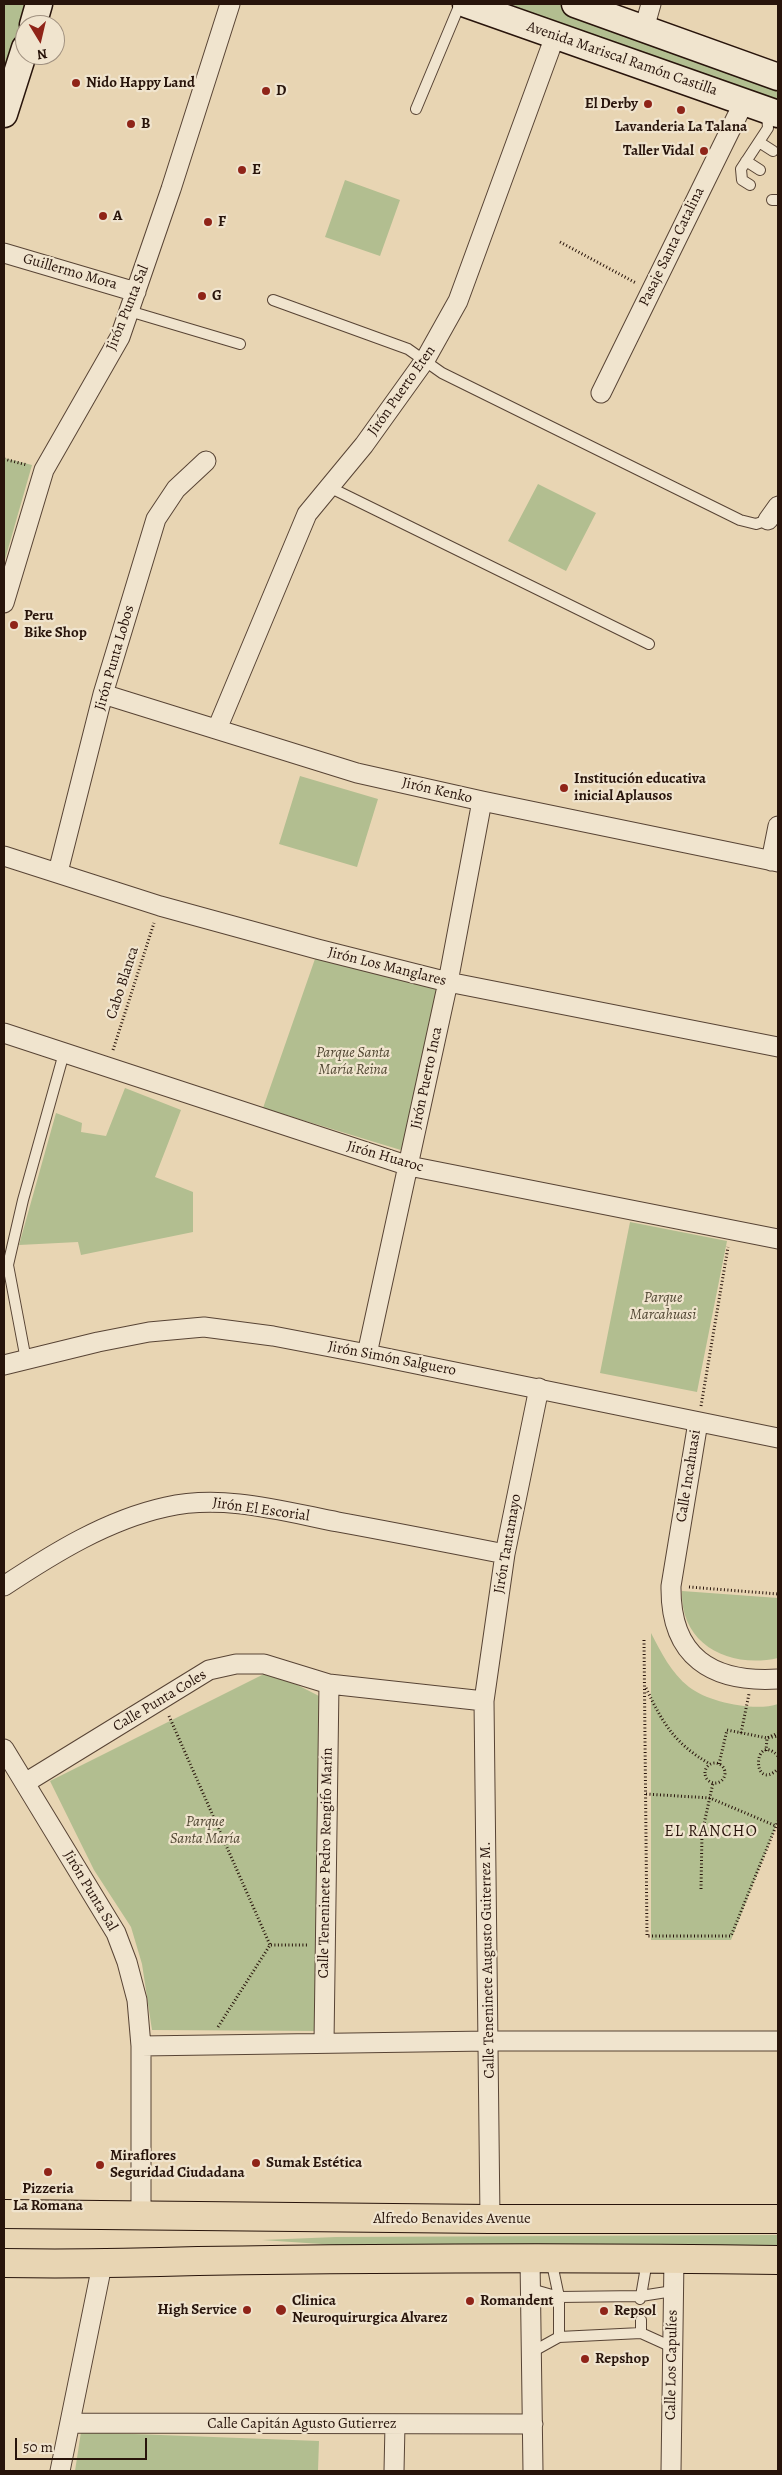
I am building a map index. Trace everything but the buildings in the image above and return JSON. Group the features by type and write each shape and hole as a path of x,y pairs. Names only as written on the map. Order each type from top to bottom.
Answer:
{"main road":[{"name":"Avenida Mariscal Ramón Castilla","path":"466,4 492,8 554,36 763,108"},
{"path":"576,4 778,77"},
{"path":"4,114 20,65"},
{"name":"Alfredo Benavides Avenue","path":"4,2214 490,2219 778,2219"},
{"name":"Alfredo Benavides Avenue","path":"4,2231 77,2230 133,2215"},
{"path":"4,2247 132,2246 197,2262"},
{"path":"4,2264 661,2258 778,2260"}],"street":[{"name":"Jirón Punta Sal","path":"4,603 44,470 120,337 230,4"},
{"path":"644,28 651,4"},
{"name":"Jirón Puerto Eten","path":"217,729 307,514 364,445 425,360 458,301 554,36"},
{"name":"Pasaje Santa Catalina","path":"601,393 651,291 763,108"},
{"name":"Guillermo Mora","path":"4,252 136,292"},
{"name":"Jirón Punta Lobos","path":"58,872 103,694 156,519 176,488 206,461"},
{"name":"Jirón Kenko","path":"103,694 357,773 482,802 774,861"},
{"name":"Jirón Puerto Inca","path":"367,1354 448,982 482,802"},
{"path":"774,861 778,826"},
{"name":"Jirón Los Manglares","path":"4,856 160,906 317,949 448,982 778,1047"},
{"name":"Jirón Huaroc","path":"4,1032 409,1166 778,1238"},
{"name":"Jirón Simón Salguero","path":"4,1365 149,1332 204,1327 273,1336 367,1354 778,1438"},
{"name":"Jirón Tantamayo","path":"484,1701 505,1554 539,1388"},
{"name":"Calle Incahuasi","path":"698,1422 671,1586 671,1605 679,1634 689,1651 706,1666 720,1673 751,1681 778,1679"},
{"name":"Jirón El Escorial","path":"4,1586 64,1549 121,1519 168,1506 218,1501 261,1507 505,1554"},
{"name":"Calle Punta Coles","path":"25,1783 209,1670 236,1664 264,1664 329,1684 484,1701"},
{"name":"Calle Teneninete Pedro Rengifo Marín","path":"324,2042 329,1684"},
{"name":"Calle Teneninete Augusto Guiterrez M.","path":"484,1701 490,2041 490,2219"},
{"name":"Jirón Punta Sal","path":"4,1749 116,1933 127,1962 137,2000 141,2046 133,2215"},
{"path":"141,2046 324,2042 778,2041"},
{"name":"Calle Los Capulíes","path":"661,2258 674,2291 671,2471"},
{"path":"533,2471 531,2289 540,2259"},
{"path":"60,2471 102,2264"},
{"name":"Calle Capitán Agusto Gutierrez","path":"71,2423 533,2424"},
{"path":"394,2471 395,2424"}],"lane":[{"path":"416,109 460,4"},
{"path":"750,185 742,180 740,175 746,161 768,128 763,108"},
{"path":"759,142 773,151"},
{"path":"746,161 760,170"},
{"path":"273,300 408,349 442,372 740,520 756,524 773,513"},
{"path":"129,311 240,344"},
{"path":"329,487 649,644"},
{"path":"26,1360 8,1265 23,1200 64,1053"},
{"path":"640,2298 661,2258"},
{"path":"540,2259 559,2297 559,2337"},
{"path":"531,2289 559,2297 640,2298 674,2291"},
{"path":"641,2320 641,2333"},
{"path":"532,2352 559,2337 641,2333 672,2347"}],"path":[{"path":"560,242 651,291"},
{"path":"4,458 44,470"},
{"name":"Cabo Blanca","path":"108,1067 160,906"},
{"name":"Calle Incahuasi","path":"698,1422 731,1229"},
{"path":"671,1586 778,1594"},
{"path":"644,1640 647,1936 731,1936 778,1821"},
{"path":"741,1733 751,1681"},
{"path":"645,1685 660,1719 676,1740 690,1753 710,1764 719,1764"},
{"path":"162,1699 270,1945"},
{"path":"719,1764 727,1730 767,1738 778,1735"},
{"path":"767,1738 766,1751 758,1758 759,1769 768,1774 778,1769"},
{"path":"766,1751 773,1752 778,1756"},
{"path":"710,1764 706,1769 705,1775 708,1781 712,1783 720,1782 724,1776 724,1770 719,1764"},
{"path":"701,1889 702,1833 712,1783"},
{"path":"646,1794 710,1798 776,1826"},
{"path":"270,1945 325,1945"},
{"path":"207,2044 270,1945"}],"green space":[{"path":"4,4 30,4 27,15 15,15 15,52 4,88"},
{"path":"499,4 559,4 778,84 778,103"},
{"path":"345,180 400,200 380,256 325,237"},
{"path":"4,458 32,465 4,563"},
{"path":"538,484 596,513 566,571 508,541"},
{"path":"300,776 378,799 357,867 279,844"},
{"name":"Parque Santa María Reina","path":"316,956 441,986 404,1151 263,1108"},
{"path":"125,1088 181,1110 155,1177 193,1192 193,1232 81,1255 78,1242 19,1245 56,1113 82,1123 81,1132 106,1136"},
{"name":"Parque Marcahuasi","path":"630,1222 727,1241 697,1392 600,1373"},
{"path":"682,1591 778,1598 778,1658 742,1660 726,1656 711,1649 699,1639 689,1626 684,1610"},
{"path":"651,1633 672,1669 689,1687 697,1692 719,1701 745,1706 757,1707 778,1704 778,1821 731,1940 651,1940"},
{"name":"Parque Santa María","path":"270,1671 319,1696 319,2031 152,2030 142,1964 131,1927 94,1870 50,1781"},
{"path":"778,2235 778,2247 336,2245 262,2240 336,2237"},
{"path":"81,2432 319,2441 318,2471 75,2471"}],"place":[{"name":"Nido Happy Land","path":"76,83"},
{"name":"D","path":"266,91"},
{"name":"El Derby","path":"648,104"},
{"name":"Lavanderia La Talana","path":"681,110"},
{"name":"B","path":"131,124"},
{"name":"Taller Vidal","path":"704,151"},
{"name":"E","path":"242,170"},
{"name":"A","path":"103,216"},
{"name":"F","path":"208,222"},
{"name":"G","path":"202,296"},
{"name":"Peru Bike Shop","path":"14,625"},
{"name":"Institución educativa inicial Aplausos","path":"564,788"},
{"name":"Sumak Estética","path":"256,2163"},
{"name":"Miraflores Seguridad Ciudadana","path":"100,2165"},
{"name":"Pizzeria La Romana","path":"48,2172"},
{"name":"Romandent","path":"470,2301"},
{"name":"High Service","path":"247,2310"},
{"name":"Clinica Neuroquirurgica Alvarez","path":"281,2310"},
{"name":"Repsol","path":"604,2311"},
{"name":"Repshop","path":"585,2359"}],"district":[{"name":"EL RANCHO","path":"711,1832"}]}
